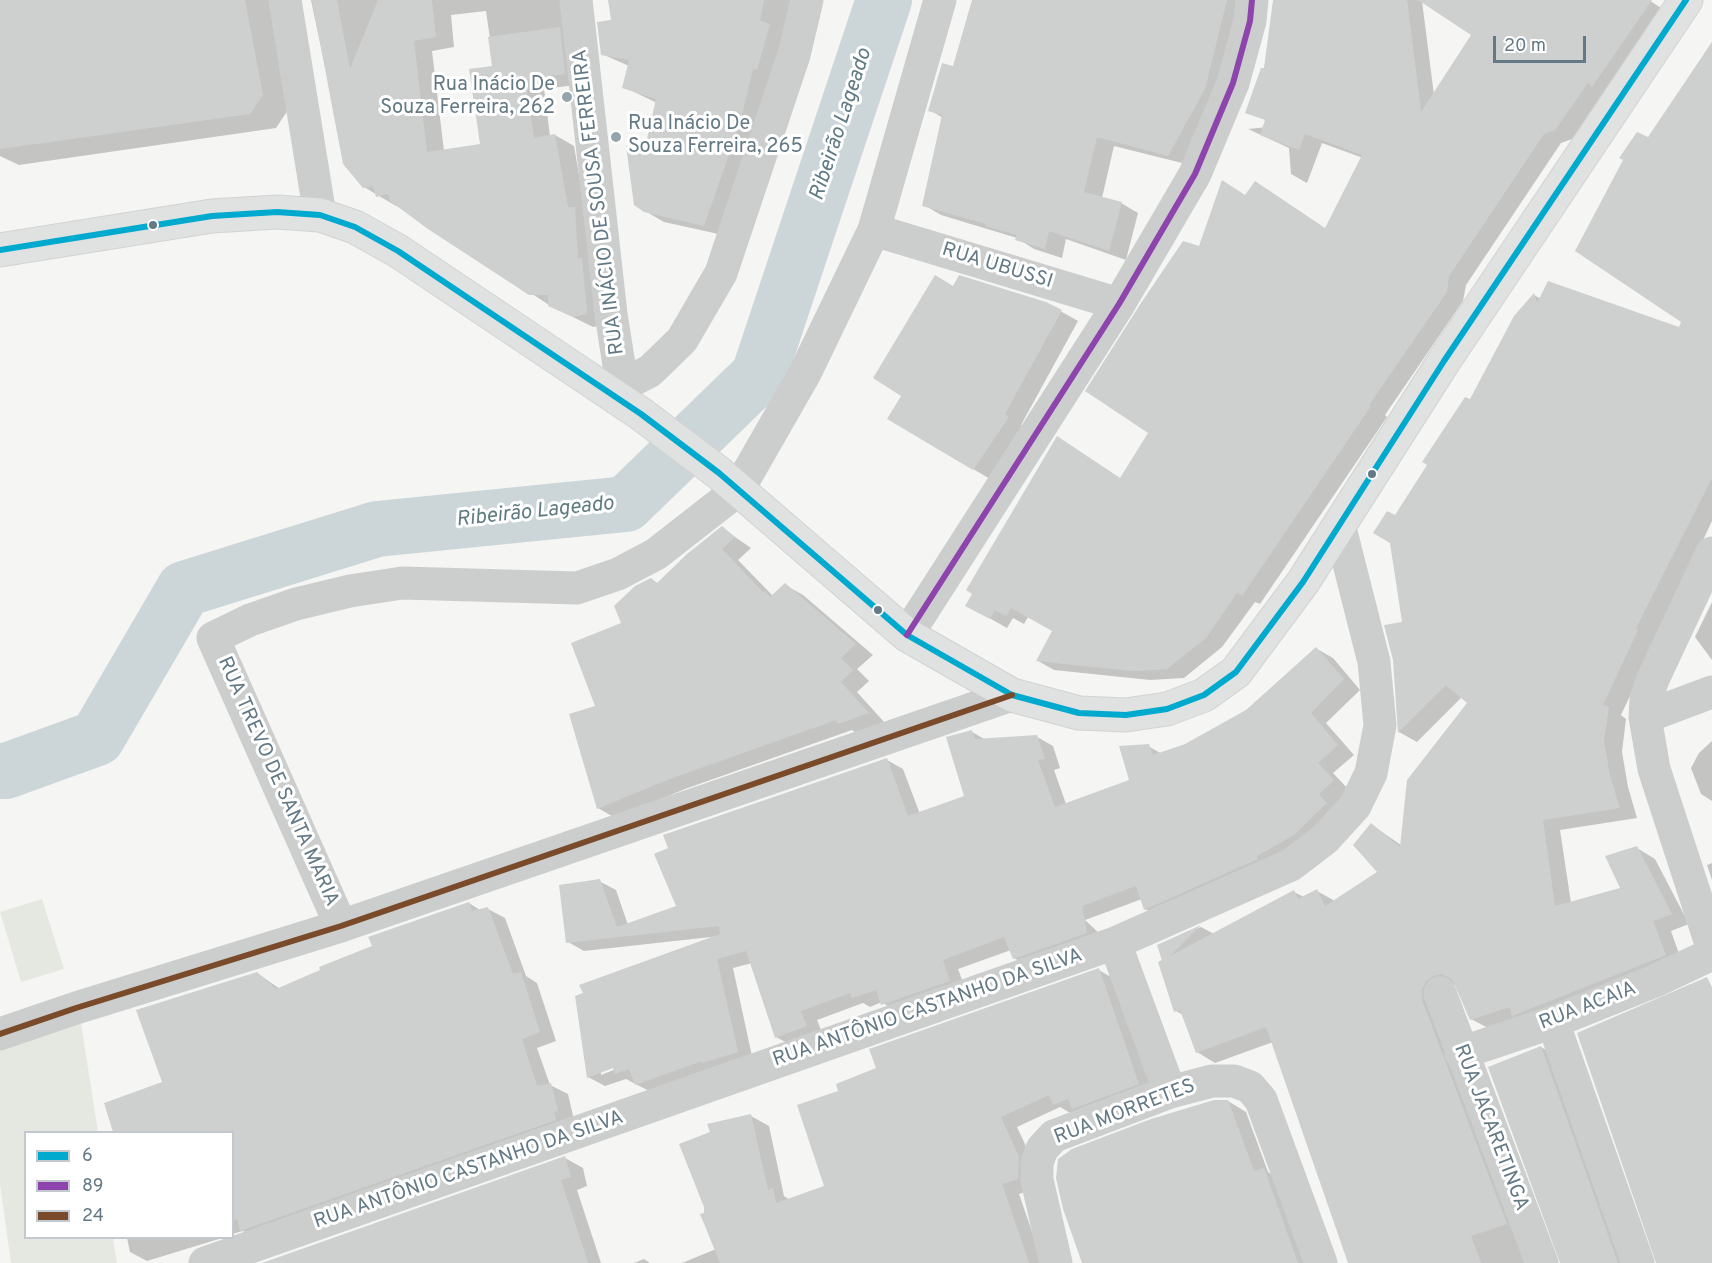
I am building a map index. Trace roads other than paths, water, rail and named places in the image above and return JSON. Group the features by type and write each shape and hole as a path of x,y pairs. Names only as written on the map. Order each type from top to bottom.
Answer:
{"main road":[{"path":"0,250 212,216 277,212 320,215 355,227 398,251 629,401 729,482 907,635 1012,695 1079,713 1126,715 1167,709 1204,695 1236,672 1340,528 1444,361 1686,0"}],"street":[{"path":"285,0 320,215"},
{"name":"RUA INÁCIO DE SOUSA FERREIRA","path":"576,0 612,314 629,401"},
{"path":"629,401 650,371 682,340 721,273 794,55 807,0"},
{"path":"729,482 805,373 874,230 940,0"},
{"path":"907,635 1119,304 1195,174 1233,83 1250,21 1252,0"},
{"name":"RUA UBUSSI","path":"874,230 1119,304"},
{"name":"RUA TREVO DE SANTA MARIA","path":"341,926 213,638 250,620 296,604 350,591 402,583 578,588 618,574 656,554 729,482"},
{"name":"RUA ANTÔNIO CASTANHO DA SILVA","path":"205,1263 1115,943 1291,864 1325,839 1355,806 1371,773 1380,725 1374,662 1340,528"},
{"path":"1712,553 1653,679 1646,700 1645,717 1654,769 1712,947"},
{"path":"1645,717 1712,692"},
{"path":"0,1034 76,1008 341,926 1012,695"},
{"path":"1115,943 1170,1092"},
{"name":"RUA ACAIA","path":"1461,1053 1553,1022 1655,981 1712,954"},
{"name":"RUA JACARETINGA","path":"1440,993 1542,1263"},
{"path":"1553,1022 1638,1263"},
{"name":"RUA MORRETES","path":"1056,1263 1037,1179 1037,1163 1042,1149 1054,1136 1170,1092 1212,1081 1234,1081 1250,1087 1261,1100 1321,1263"}],"waterway":[{"name":"Ribeirão Lageado","path":"0,771 6,771 97,738 184,589 377,529 626,504 759,375 884,0"}],"place":[{"name":"Rua Inácio De Souza Ferreira, 262","path":"567,97"},
{"name":"Rua Inácio De Souza Ferreira, 265","path":"616,137"}]}
